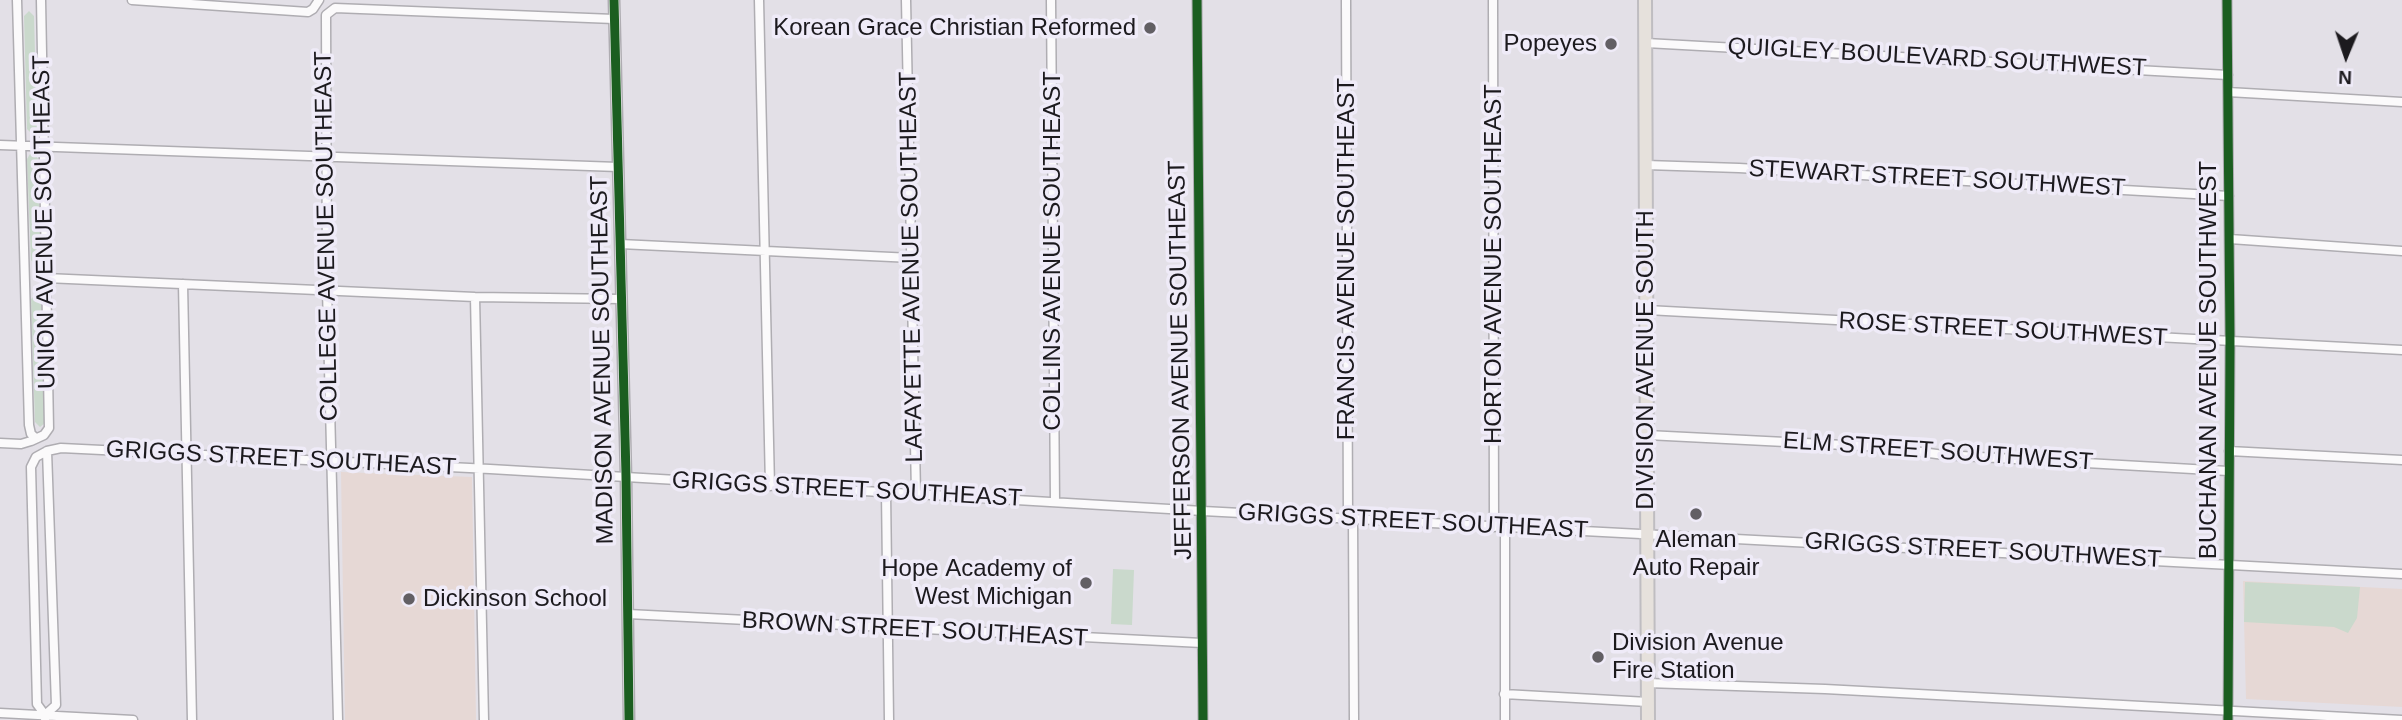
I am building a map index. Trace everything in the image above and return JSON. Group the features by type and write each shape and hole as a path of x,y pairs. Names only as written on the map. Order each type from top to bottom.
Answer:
{"main road":[{"name":"DIVISION AVENUE SOUTH","path":"1645,0 1648,720"}],"street":[{"path":"0,443 21,444 36,438 29,425 17,0"},
{"name":"UNION AVENUE SOUTHEAST","path":"36,438 44,435 49,428 41,0"},
{"path":"132,0 308,12 319,0"},
{"name":"MADISON AVENUE SOUTHEAST","path":"614,0 629,720"},
{"path":"759,0 770,486"},
{"name":"LAFAYETTE AVENUE SOUTHEAST","path":"906,0 916,493"},
{"name":"COLLINS AVENUE SOUTHEAST","path":"1051,0 1055,502"},
{"name":"JEFFERSON AVENUE SOUTHEAST","path":"1197,0 1203,720"},
{"name":"FRANCIS AVENUE SOUTHEAST","path":"1346,0 1354,720"},
{"name":"HORTON AVENUE SOUTHEAST","path":"1493,0 1494,527"},
{"name":"BUCHANAN AVENUE SOUTHWEST","path":"2227,0 2230,239 2228,716"},
{"name":"COLLEGE AVENUE SOUTHEAST","path":"338,720 327,290 325,21 329,11 335,8 614,19"},
{"name":"QUIGLEY BOULEVARD SOUTHWEST","path":"1646,43 2228,75"},
{"path":"2228,92 2402,102"},
{"path":"0,145 618,167"},
{"name":"STEWART STREET SOUTHWEST","path":"1646,165 2229,196"},
{"path":"2230,239 2402,251"},
{"path":"620,244 912,258"},
{"path":"46,278 475,297 621,299"},
{"path":"183,284 192,720"},
{"path":"475,297 484,720"},
{"name":"ROSE STREET SOUTHWEST","path":"1647,310 2402,350"},
{"name":"ELM STREET SOUTHWEST","path":"1647,435 1884,447 1944,455 2228,471"},
{"name":"GRIGGS STREET SOUTHEAST","path":"47,451 61,448 479,468 1647,535"},
{"path":"47,451 56,705 45,717 37,704 31,467 36,457 47,451"},
{"path":"2229,451 2402,460"},
{"name":"LAFAYETTE AVENUE SOUTHEAST","path":"886,492 890,720"},
{"path":"1505,720 1506,528"},
{"name":"GRIGGS STREET SOUTHWEST","path":"1647,535 2402,574"},
{"name":"BROWN STREET SOUTHEAST","path":"628,614 1202,643"},
{"path":"1647,683 1825,689 2228,716 2402,720"},
{"path":"1504,694 1648,702"},
{"path":"0,713 133,720"}],"shaded area":[{"name":"Dickinson School","path":"341,472 472,477 476,720 345,720"},
{"path":"2243,581 2402,589 2402,707 2246,699"}],"green space":[{"path":"29,11 34,16 37,129 32,134 27,129 24,16"},
{"path":"30,154 36,155 38,159 41,260 36,266 31,260 27,159"},
{"path":"36,294 41,299 46,422 40,427 35,422 31,299"},
{"path":"1113,569 1134,570 1132,625 1111,624"},
{"path":"2245,582 2360,587 2357,618 2348,633 2334,627 2244,622"}],"cycle path":[{"path":"614,0 629,720"},
{"path":"1197,0 1203,720"},
{"path":"2227,0 2230,341 2228,720"}],"place":[{"name":"Korean Grace Christian Reformed","path":"1150,28"},
{"name":"Popeyes","path":"1611,44"},
{"name":"Aleman Auto Repair","path":"1696,514"},
{"name":"Hope Academy of West Michigan","path":"1086,583"},
{"name":"Dickinson School","path":"409,599"},
{"name":"Division Avenue Fire Station","path":"1598,657"}]}
